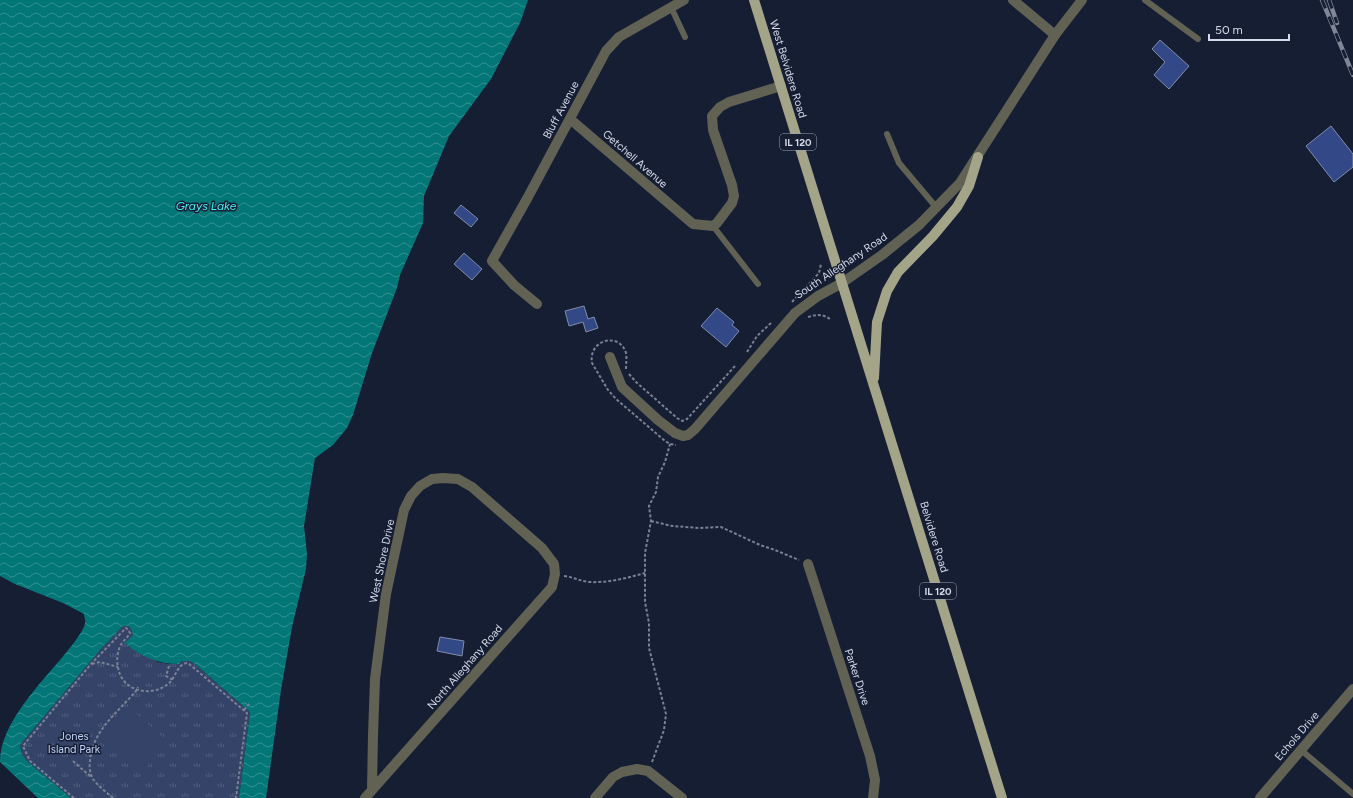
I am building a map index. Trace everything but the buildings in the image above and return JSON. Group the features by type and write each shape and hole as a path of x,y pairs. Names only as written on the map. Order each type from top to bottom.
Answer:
{"main road":[{"name":"West Belvidere Road","path":"754,0 842,283"},
{"path":"873,384 877,322 887,291 898,272 933,236 957,207 969,186 978,157"},
{"name":"Belvidere Road","path":"842,283 1002,798"}],"street":[{"name":"Bluff Avenue","path":"537,304 514,285 492,261 606,51 619,37 684,0"},
{"path":"1013,0 1055,35"},
{"name":"South Alleghany Road","path":"675,434 683,436 688,435 695,429 795,313 818,296 842,283 882,255 918,226 960,183 1055,35 1082,0"},
{"path":"713,226 732,203 734,196 732,185 713,130 712,116 720,106 729,102 781,86"},
{"name":"Getchell Avenue","path":"570,119 693,224 713,226"},
{"path":"610,357 622,387 675,434"},
{"name":"West Shore Drive","path":"372,789 375,679 386,594 404,510 411,496 420,486 432,479 458,479 472,487 539,545 554,564 555,574"},
{"name":"Parker Drive","path":"808,564 870,756 875,780 873,798"},
{"name":"North Alleghany Road","path":"365,798 552,587 555,574"},
{"name":"Echols Drive","path":"1260,798 1353,689"},
{"path":"595,798 613,777 622,772 636,768 648,771 682,798"}],"lane":[{"path":"1145,0 1198,39"},
{"path":"671,7 685,37"},
{"path":"887,134 899,163 936,208"},
{"path":"713,226 758,284"},
{"path":"1301,750 1353,794"}],"path":[{"path":"789,305 819,273 821,264"},
{"path":"806,317 822,315 831,320"},
{"path":"742,357 757,336 776,319"},
{"path":"678,445 670,444 611,394 592,363 591,354 597,345 601,342 612,340 622,346 627,357 626,368 630,377 682,421 687,419 738,362"},
{"path":"648,771 662,735 666,714 649,648 649,623 645,602 646,545 651,521 650,506 656,492 658,477 675,434"},
{"path":"651,521 672,526 699,528 721,527 760,545 808,564"},
{"path":"555,574 588,582 626,578 645,573"},
{"path":"74,798 30,761 23,746 91,664 126,628 130,633 120,647 119,669 122,678 130,685 148,692 157,691 173,680 183,663 188,663 247,713 236,798"},
{"path":"97,658 100,662"},
{"path":"91,664 100,662 119,669"},
{"path":"169,666 166,676 173,680"},
{"path":"92,778 89,764 90,755 97,736 137,688"},
{"path":"244,710 250,703"},
{"path":"73,761 113,798"}],"green space":[{"name":"Jones Island Park","path":"123,626 130,627 133,635 157,662 179,664 182,661 190,661 250,712 239,798 71,798 27,761 22,754 20,745 101,649"},
{"path":"130,708 168,742 141,773 103,740"}],"water":[{"name":"Grays Lake","path":"0,0 528,0 520,23 491,79 449,136 424,196 423,223 400,275 397,288 372,353 353,415 347,428 333,445 315,458 304,526 307,554 306,569 292,627 281,690 266,798 239,798 250,712 190,661 182,661 179,664 164,663 150,659 131,648 125,643 133,635 130,627 126,626 123,626 101,649 20,745 22,754 27,761 71,798 38,798 0,762 2,747 15,718 34,690 76,639 84,626 85,621 84,614 63,603 15,584 0,576"}],"railway":[{"path":"1322,0 1353,75"},
{"path":"1329,0 1337,23"}]}
